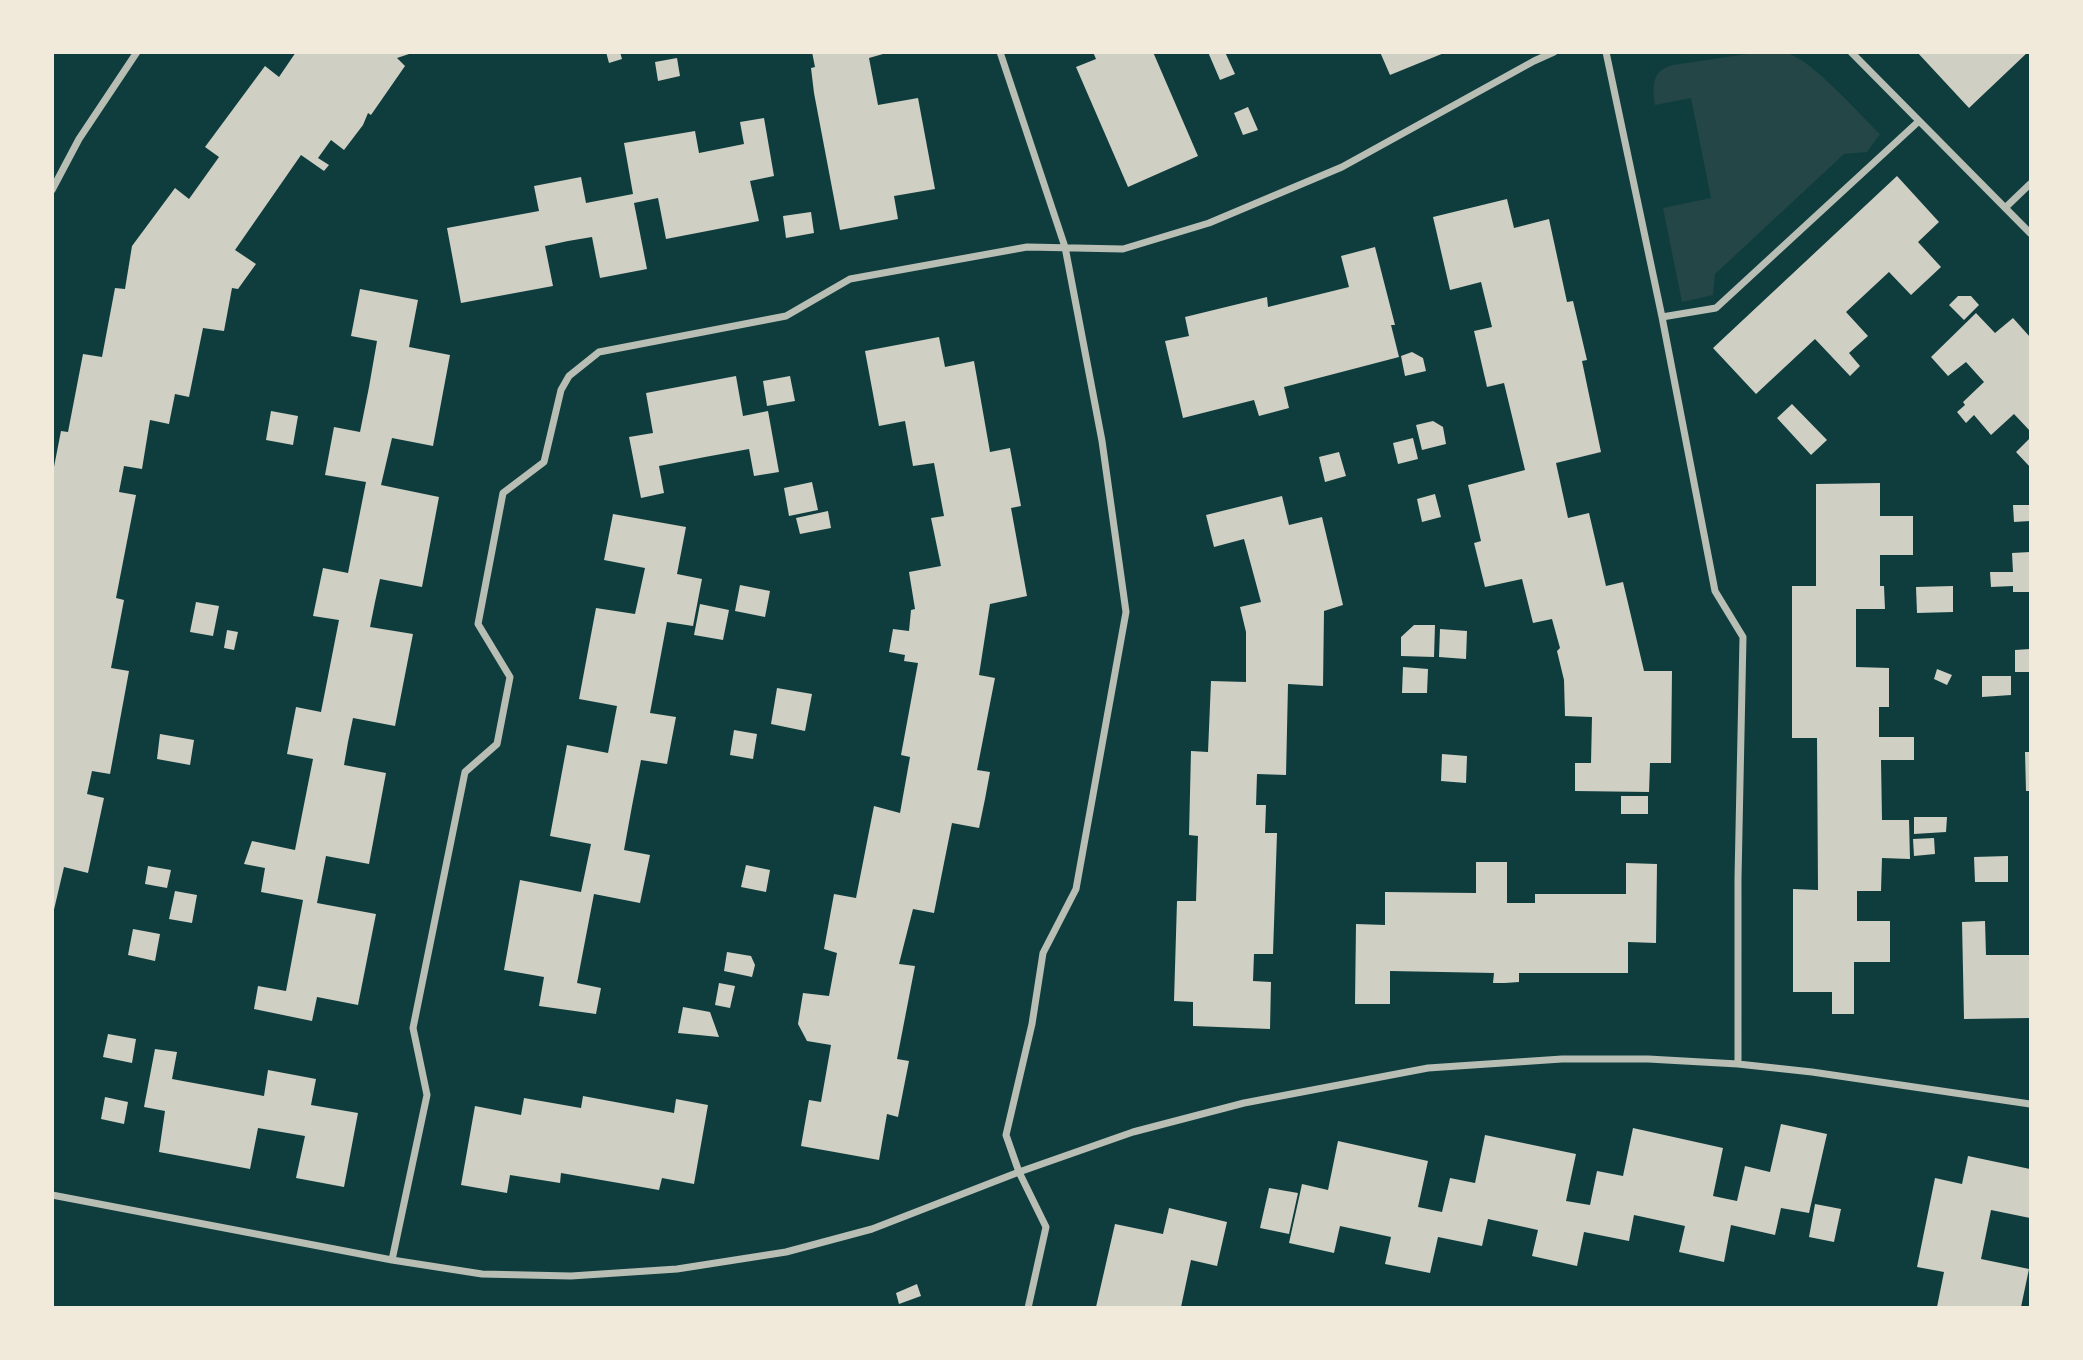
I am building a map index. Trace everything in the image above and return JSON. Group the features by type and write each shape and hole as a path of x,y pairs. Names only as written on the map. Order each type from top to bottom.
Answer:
{"street":[{"path":"52,190 79,139 137,52"},
{"path":"1000,52 1065,247 1102,442 1126,612 1076,889 1043,953 1032,1024 1006,1135 1019,1171 1046,1227 1028,1307"},
{"path":"392,1260 427,1095 413,1028 465,772 497,744 510,677 478,624 503,493 544,462 561,390 569,376 599,352 786,316 850,279 1027,247 1123,249 1209,223 1342,167 1554,52"},
{"path":"1606,52 1662,317 1715,591 1743,637 1738,878 1738,1064"},
{"path":"1851,52 2031,233"},
{"path":"1662,317 1716,308 1919,121"},
{"path":"2006,207 2031,184"},
{"path":"52,1195 392,1260 482,1274 571,1276 677,1269 786,1252 872,1228 1019,1171 1133,1132 1244,1103 1428,1068 1562,1059 1648,1059 1738,1064 2031,1104"}],"shaded area":[{"path":"1784,52 1821,75 1880,134 1867,152 1844,154 1715,274 1713,295 1682,302 1663,208 1711,198 1691,98 1655,105 1657,75 1673,65 1754,53"}],"building":[{"path":"296,52 412,53 397,58 405,66 371,115 368,113 363,125 344,150 331,140 318,158 329,165 324,171 301,155 235,250 256,264 238,289 232,288 224,331 203,328 189,397 175,394 169,424 150,420 142,469 124,466 119,492 136,495 116,598 124,600 111,668 129,671 110,774 92,771 87,794 104,798 88,873 64,867 52,918 52,477 61,431 68,432 83,354 102,357 115,288 125,289 132,246 175,188 189,199 219,157 205,147 265,66 279,77"},
{"path":"606,52 620,52 622,59 609,63"},
{"path":"812,52 890,52 869,58 878,105 918,98 935,189 894,196 898,219 840,230 814,93 811,68 815,67"},
{"path":"1093,52 1153,52 1198,156 1128,187 1076,67 1096,59"},
{"path":"1208,52 1225,52 1235,74 1220,80"},
{"path":"1380,52 1432,53 1444,53 1390,75"},
{"path":"1917,52 2028,52 1969,108"},
{"path":"677,58 680,76 658,81 655,62"},
{"path":"1248,107 1258,130 1243,135 1234,113"},
{"path":"764,118 774,176 750,181 759,221 666,239 658,198 634,203 647,269 600,278 592,237 568,241 545,246 553,286 461,303 447,228 539,211 534,186 581,177 586,203 633,194 624,143 695,131 699,153 744,144 740,122"},
{"path":"1897,176 1939,222 1918,242 1941,267 1911,295 1889,272 1846,312 1868,336 1849,353 1860,366 1850,376 1815,339 1756,394 1713,348"},
{"path":"1507,199 1514,228 1549,219 1567,302 1573,301 1587,360 1582,361 1601,452 1556,463 1568,518 1589,513 1606,586 1623,582 1644,671 1672,671 1671,763 1650,763 1649,792 1575,791 1575,763 1591,763 1592,717 1565,716 1564,680 1557,651 1560,648 1552,619 1533,623 1522,579 1485,587 1474,543 1481,541 1468,485 1525,470 1504,383 1487,387 1474,331 1492,327 1481,282 1450,290 1433,217"},
{"path":"811,212 814,233 786,238 783,216"},
{"path":"1375,247 1395,325 1391,325 1399,357 1284,387 1289,408 1259,416 1254,400 1183,418 1165,341 1189,336 1185,317 1267,297 1268,307 1349,287 1341,256"},
{"path":"360,289 418,300 409,347 450,355 433,446 392,438 381,485 439,497 422,587 380,579 370,627 413,634 395,726 353,718 348,742 344,765 386,773 369,864 326,856 317,903 376,914 358,1005 317,997 312,1021 254,1009 258,986 286,991 303,900 261,892 265,868 244,864 252,841 295,850 313,759 287,754 296,707 321,712 339,620 313,616 323,568 348,573 366,482 325,475 334,427 360,432 369,387 377,341 351,336"},
{"path":"1958,296 1971,296 1979,305 1964,320 1949,305"},
{"path":"1976,313 1995,333 2013,318 2030,337 2030,431 2014,414 1991,435 1974,415 1966,423 1957,412 1965,405 1963,402 1984,382 1966,362 1948,376 1931,357"},
{"path":"939,337 945,367 974,361 990,452 1010,448 1021,506 1011,508 1027,596 990,604 979,675 995,678 977,770 990,772 985,799 979,828 952,823 934,913 913,909 899,964 915,966 897,1059 909,1061 898,1117 887,1114 879,1160 801,1146 809,1100 821,1102 831,1045 807,1041 798,1024 803,993 829,996 837,953 824,949 834,894 856,898 874,806 900,813 910,757 901,755 918,663 904,661 905,655 889,652 893,629 909,631 911,610 915,609 909,572 941,566 931,518 944,516 934,463 913,466 905,421 879,426 865,351"},
{"path":"1412,352 1423,358 1426,371 1405,376 1401,356"},
{"path":"736,376 743,416 768,411 779,472 754,476 749,449 705,457 659,466 664,493 641,498 629,437 653,433 646,393"},
{"path":"790,376 795,401 767,406 763,381"},
{"path":"1792,404 1827,440 1811,455 1777,418"},
{"path":"271,411 298,416 293,445 266,440"},
{"path":"1433,421 1443,427 1446,444 1422,450 1416,425"},
{"path":"1413,438 1418,459 1398,464 1393,443"},
{"path":"2030,438 2030,467 2016,452"},
{"path":"1339,452 1346,476 1325,482 1319,457"},
{"path":"812,482 818,510 789,516 784,488"},
{"path":"1880,483 1880,516 1913,516 1913,555 1880,555 1880,586 1884,586 1885,609 1856,609 1856,667 1889,668 1889,707 1879,707 1879,737 1914,737 1914,760 1881,760 1882,820 1909,820 1910,859 1882,858 1881,891 1857,891 1857,921 1890,921 1890,962 1854,962 1854,1014 1832,1014 1832,992 1793,992 1793,889 1818,890 1817,738 1792,738 1792,586 1816,586 1816,484"},
{"path":"1435,494 1441,517 1422,522 1417,499"},
{"path":"1282,496 1289,525 1322,517 1343,605 1324,611 1323,686 1288,684 1286,775 1257,774 1256,805 1266,805 1265,833 1277,833 1273,954 1254,954 1253,981 1271,982 1270,1029 1193,1026 1193,1002 1174,1001 1177,901 1196,901 1198,836 1189,835 1191,751 1208,752 1211,681 1246,682 1246,632 1240,607 1261,602 1244,539 1214,547 1206,515"},
{"path":"2013,505 2030,505 2030,521 2014,522"},
{"path":"828,511 831,528 800,534 796,518"},
{"path":"613,514 686,527 677,574 702,579 693,626 667,622 650,713 676,717 667,764 641,760 624,850 650,855 640,903 594,894 577,983 601,988 596,1014 539,1006 544,977 504,970 520,880 581,892 591,844 550,836 567,745 608,753 617,706 579,699 596,608 635,614 645,568 604,560"},
{"path":"2030,552 2030,592 2013,592 2013,586 1991,587 1990,572 2013,572 2012,553"},
{"path":"740,585 770,591 765,617 735,611"},
{"path":"1953,586 1953,612 1917,613 1916,587"},
{"path":"196,602 219,606 213,636 190,632"},
{"path":"700,604 729,610 723,640 694,635"},
{"path":"1414,625 1435,625 1434,657 1401,656 1401,637"},
{"path":"1440,629 1467,631 1466,659 1439,657"},
{"path":"227,630 238,632 234,650 224,648"},
{"path":"2030,649 2030,672 2015,672 2015,650"},
{"path":"1403,667 1428,669 1427,693 1402,693"},
{"path":"1937,669 1952,675 1947,685 1934,679"},
{"path":"1982,676 2011,676 2011,695 1982,697"},
{"path":"777,688 812,694 805,731 771,724"},
{"path":"734,730 757,734 753,759 730,755"},
{"path":"160,734 194,740 190,765 157,759"},
{"path":"2025,752 2030,752 2030,791 2026,791"},
{"path":"1442,754 1467,756 1466,783 1441,781"},
{"path":"1621,796 1648,796 1648,814 1621,814"},
{"path":"1914,817 1947,817 1946,832 1914,834"},
{"path":"1934,838 1935,854 1914,856 1913,839"},
{"path":"2008,856 2008,882 1975,882 1974,857"},
{"path":"1476,862 1507,862 1507,903 1535,903 1535,894 1626,894 1626,863 1657,864 1656,943 1628,942 1628,973 1519,973 1519,982 1493,983 1494,973 1390,971 1390,1004 1355,1004 1356,924 1385,925 1385,892 1476,893"},
{"path":"746,865 770,870 766,892 741,887"},
{"path":"148,866 171,870 167,888 145,884"},
{"path":"175,891 197,895 192,923 169,919"},
{"path":"1985,921 1986,955 2030,955 2030,1018 1964,1019 1962,922"},
{"path":"133,929 160,934 155,961 128,955"},
{"path":"727,952 751,956 755,965 752,977 724,971"},
{"path":"719,983 735,986 730,1008 715,1005"},
{"path":"683,1007 710,1012 719,1037 678,1033"},
{"path":"108,1034 136,1039 132,1063 103,1057"},
{"path":"155,1049 177,1052 172,1079 264,1096 268,1070 316,1079 311,1105 358,1113 344,1187 296,1178 305,1136 258,1128 250,1169 159,1152 165,1111 144,1107"},
{"path":"583,1096 674,1113 676,1099 708,1105 694,1184 662,1178 659,1190 561,1173 560,1183 510,1175 507,1193 461,1185 475,1106 521,1115 524,1098 581,1108"},
{"path":"105,1097 128,1102 124,1124 101,1119"},
{"path":"1781,1124 1827,1134 1809,1213 1781,1208 1775,1235 1731,1225 1724,1262 1679,1252 1685,1226 1634,1215 1629,1241 1584,1232 1577,1266 1532,1256 1538,1230 1488,1219 1482,1246 1438,1237 1430,1273 1385,1264 1391,1237 1340,1226 1334,1253 1289,1243 1302,1184 1328,1190 1338,1141 1428,1161 1418,1207 1442,1212 1450,1178 1475,1183 1485,1135 1576,1154 1566,1201 1590,1205 1597,1171 1623,1176 1633,1128 1723,1148 1713,1196 1737,1201 1745,1166 1770,1172"},
{"path":"1968,1156 2030,1169 2030,1218 1991,1210 1981,1259 2029,1269 2021,1307 1937,1307 1944,1272 1917,1267 1935,1178 1962,1184"},
{"path":"1269,1188 1298,1193 1289,1234 1260,1228"},
{"path":"1815,1204 1841,1209 1834,1242 1809,1237"},
{"path":"1169,1208 1227,1222 1217,1266 1191,1260 1181,1307 1096,1307 1115,1224 1163,1234"},
{"path":"917,1284 921,1296 899,1304 896,1293"}]}
